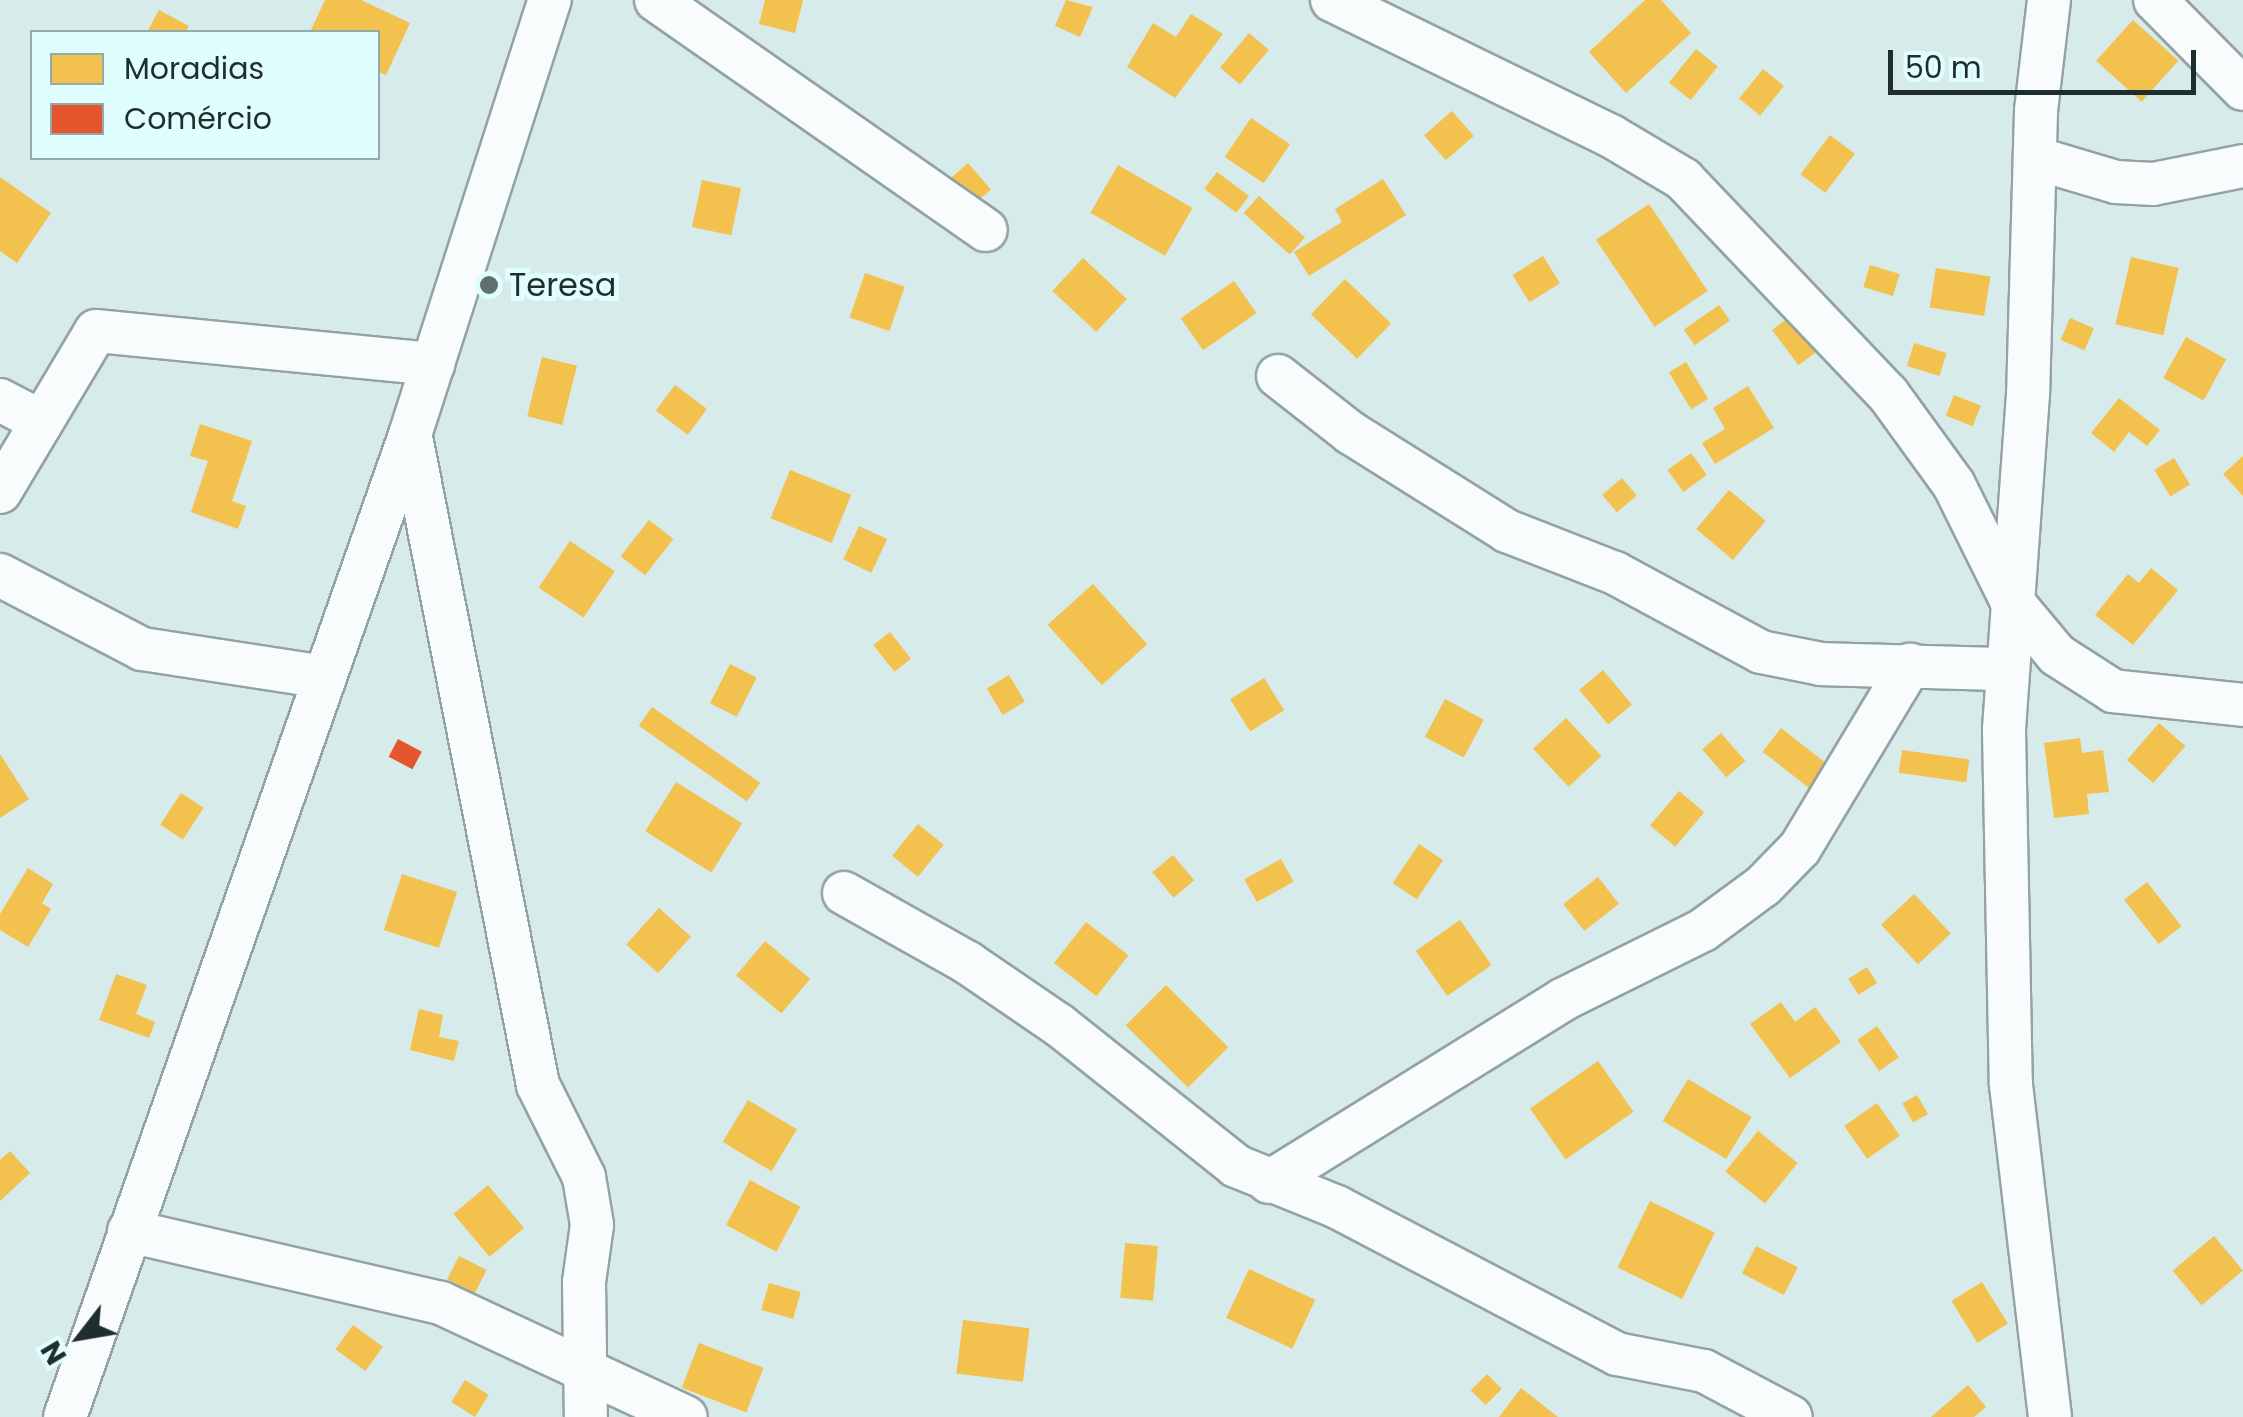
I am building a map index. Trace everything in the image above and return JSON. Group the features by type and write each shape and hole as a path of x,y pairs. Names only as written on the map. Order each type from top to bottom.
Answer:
{"street":[{"path":"65,1417 410,435 550,0"},
{"path":"656,0 986,230"},
{"path":"1332,0 1610,136 1683,179 1888,394 1954,485 2011,600 2056,655 2113,690 2243,705"},
{"path":"2049,0 2035,158 2028,394 2005,670 2011,1085 2050,1417"},
{"path":"2155,0 2243,89"},
{"path":"2035,158 2116,182 2153,184 2243,166"},
{"path":"0,492 96,331 433,364"},
{"path":"1278,376 1351,433 1507,532 1614,573 1761,652 1821,664 2005,670"},
{"path":"0,400 42,422"},
{"path":"410,435 538,1085 584,1177 592,1224 586,1417"},
{"path":"0,575 142,648 324,677"},
{"path":"1269,1182 1562,1000 1703,930 1763,886 1800,848 1910,665"},
{"path":"844,893 1014,994 1236,1166 1337,1207 1617,1354 1704,1371 1791,1417"},
{"path":"128,1231 440,1303 686,1417"}],"building: Moradias":[{"path":"325,0 361,0 410,23 386,75 380,73 380,30 311,30"},
{"path":"765,0 803,0 795,33 759,24"},
{"path":"1066,0 1093,7 1080,37 1055,26"},
{"path":"1645,0 1661,0 1691,33 1626,93 1589,52"},
{"path":"159,10 189,26 187,30 148,30"},
{"path":"1191,14 1223,34 1175,98 1127,67 1153,23 1176,37"},
{"path":"2133,20 2178,61 2142,102 2096,61"},
{"path":"1249,33 1269,50 1240,84 1220,67"},
{"path":"1696,49 1718,67 1691,100 1669,82"},
{"path":"1763,69 1784,86 1760,116 1739,99"},
{"path":"1452,111 1474,136 1446,160 1424,135"},
{"path":"1251,118 1290,144 1264,183 1225,157"},
{"path":"1830,135 1855,154 1825,193 1801,174"},
{"path":"968,163 991,189 974,204 951,177"},
{"path":"1118,165 1192,208 1165,256 1090,213"},
{"path":"1217,172 1249,196 1236,213 1204,189"},
{"path":"0,177 51,213 17,263 0,251"},
{"path":"1383,179 1406,215 1309,276 1294,252 1342,222 1335,209"},
{"path":"702,180 741,188 731,235 692,227"},
{"path":"1259,196 1305,237 1290,255 1244,213"},
{"path":"1649,204 1708,291 1655,327 1596,240"},
{"path":"1543,256 1560,283 1529,302 1512,275"},
{"path":"2131,257 2179,268 2163,335 2115,324"},
{"path":"1083,258 1127,299 1096,332 1052,291"},
{"path":"1870,265 1900,274 1893,296 1863,287"},
{"path":"1936,268 1990,277 1984,316 1930,308"},
{"path":"865,273 905,287 889,331 850,317"},
{"path":"1345,279 1391,323 1357,359 1311,314"},
{"path":"1234,281 1256,313 1203,350 1181,318"},
{"path":"1719,305 1730,321 1695,345 1684,330"},
{"path":"1792,315 1818,350 1799,365 1772,330"},
{"path":"2070,318 2094,328 2085,350 2061,340"},
{"path":"2186,337 2226,359 2203,400 2163,378"},
{"path":"1914,343 1947,353 1939,376 1907,366"},
{"path":"542,357 577,366 562,425 527,416"},
{"path":"1686,362 1708,399 1691,409 1669,372"},
{"path":"675,385 707,409 688,435 656,411"},
{"path":"1748,386 1774,428 1715,464 1702,443 1725,429 1713,408"},
{"path":"1954,395 1981,406 1973,426 1946,415"},
{"path":"2119,398 2160,430 2147,446 2129,432 2114,452 2091,433"},
{"path":"200,424 252,441 232,501 246,506 238,529 191,512 208,461 190,456"},
{"path":"1691,453 1707,475 1683,492 1668,470"},
{"path":"2243,456 2243,496 2223,474"},
{"path":"2174,458 2190,485 2170,496 2154,470"},
{"path":"790,470 851,495 832,543 771,518"},
{"path":"1622,478 1637,496 1617,512 1602,495"},
{"path":"1729,490 1766,521 1733,560 1696,529"},
{"path":"649,520 673,539 645,575 621,556"},
{"path":"859,526 887,539 871,573 843,560"},
{"path":"570,541 615,571 583,618 539,587"},
{"path":"2151,568 2178,590 2133,645 2095,615 2128,574 2139,583"},
{"path":"1093,584 1147,644 1102,685 1048,625"},
{"path":"890,632 911,659 894,672 873,645"},
{"path":"730,664 757,678 737,717 710,703"},
{"path":"1603,670 1632,704 1608,724 1579,690"},
{"path":"1009,675 1025,702 1003,715 987,688"},
{"path":"1264,678 1284,710 1250,731 1230,699"},
{"path":"1445,699 1484,720 1464,758 1425,737"},
{"path":"652,707 760,783 747,802 639,726"},
{"path":"1566,718 1601,756 1569,787 1533,749"},
{"path":"2159,723 2185,746 2153,783 2127,760"},
{"path":"1781,728 1833,769 1815,792 1763,752"},
{"path":"1721,733 1745,761 1726,777 1702,749"},
{"path":"2080,738 2082,753 2103,750 2109,792 2087,794 2089,814 2054,818 2044,743"},
{"path":"1902,750 1969,759 1966,782 1899,773"},
{"path":"0,754 29,799 0,818"},
{"path":"676,782 742,823 711,873 645,831"},
{"path":"1679,791 1704,812 1675,847 1650,825"},
{"path":"181,793 204,808 183,840 160,825"},
{"path":"918,824 944,845 918,877 892,856"},
{"path":"1419,844 1443,860 1417,899 1393,883"},
{"path":"1173,855 1194,880 1174,898 1152,872"},
{"path":"1281,859 1294,882 1257,902 1244,879"},
{"path":"28,868 53,884 42,903 51,909 28,947 0,930 0,914"},
{"path":"402,874 457,892 439,948 384,930"},
{"path":"1598,877 1619,904 1584,931 1563,904"},
{"path":"2147,882 2181,926 2159,944 2124,900"},
{"path":"1914,894 1951,933 1918,964 1881,925"},
{"path":"659,908 691,937 658,973 626,944"},
{"path":"1460,920 1492,965 1447,996 1416,951"},
{"path":"1086,922 1129,955 1097,996 1054,963"},
{"path":"765,941 810,979 781,1013 736,975"},
{"path":"1867,967 1877,983 1858,995 1848,979"},
{"path":"116,974 147,985 136,1014 155,1022 149,1038 99,1020"},
{"path":"1166,985 1228,1047 1188,1088 1126,1025"},
{"path":"1781,1002 1795,1022 1815,1007 1841,1042 1790,1078 1750,1024"},
{"path":"419,1009 443,1015 439,1037 459,1041 454,1061 410,1050"},
{"path":"1877,1026 1899,1057 1879,1071 1857,1040"},
{"path":"1598,1061 1634,1112 1566,1159 1530,1109"},
{"path":"1688,1079 1751,1117 1726,1159 1663,1121"},
{"path":"1917,1095 1928,1114 1913,1123 1902,1104"},
{"path":"748,1100 797,1129 772,1171 723,1142"},
{"path":"1877,1103 1900,1136 1867,1159 1844,1126"},
{"path":"1758,1131 1798,1163 1765,1204 1725,1171"},
{"path":"10,1151 30,1173 0,1201 0,1160"},
{"path":"750,1180 800,1207 776,1252 726,1225"},
{"path":"488,1185 524,1228 490,1257 454,1214"},
{"path":"1650,1201 1715,1233 1682,1299 1618,1268"},
{"path":"2214,1236 2243,1270 2202,1305 2173,1271"},
{"path":"1125,1243 1158,1246 1153,1301 1120,1298"},
{"path":"1756,1246 1798,1267 1784,1295 1742,1274"},
{"path":"459,1256 487,1270 475,1293 447,1279"},
{"path":"1249,1269 1315,1300 1292,1349 1226,1318"},
{"path":"1982,1282 2008,1324 1977,1343 1951,1301"},
{"path":"769,1283 801,1292 793,1319 761,1310"},
{"path":"963,1320 1030,1328 1023,1382 956,1374"},
{"path":"353,1325 383,1347 365,1371 335,1349"},
{"path":"699,1343 763,1368 746,1413 682,1388"},
{"path":"1487,1374 1502,1389 1486,1405 1471,1390"},
{"path":"465,1380 489,1395 475,1417 451,1402"},
{"path":"1968,1385 1986,1407 1974,1417 1931,1417"},
{"path":"1521,1388 1558,1417 1499,1417"}],"building: Comércio":[{"path":"398,739 422,752 412,769 389,757"}],"place":[{"name":"Teresa","path":"489,285"}]}
